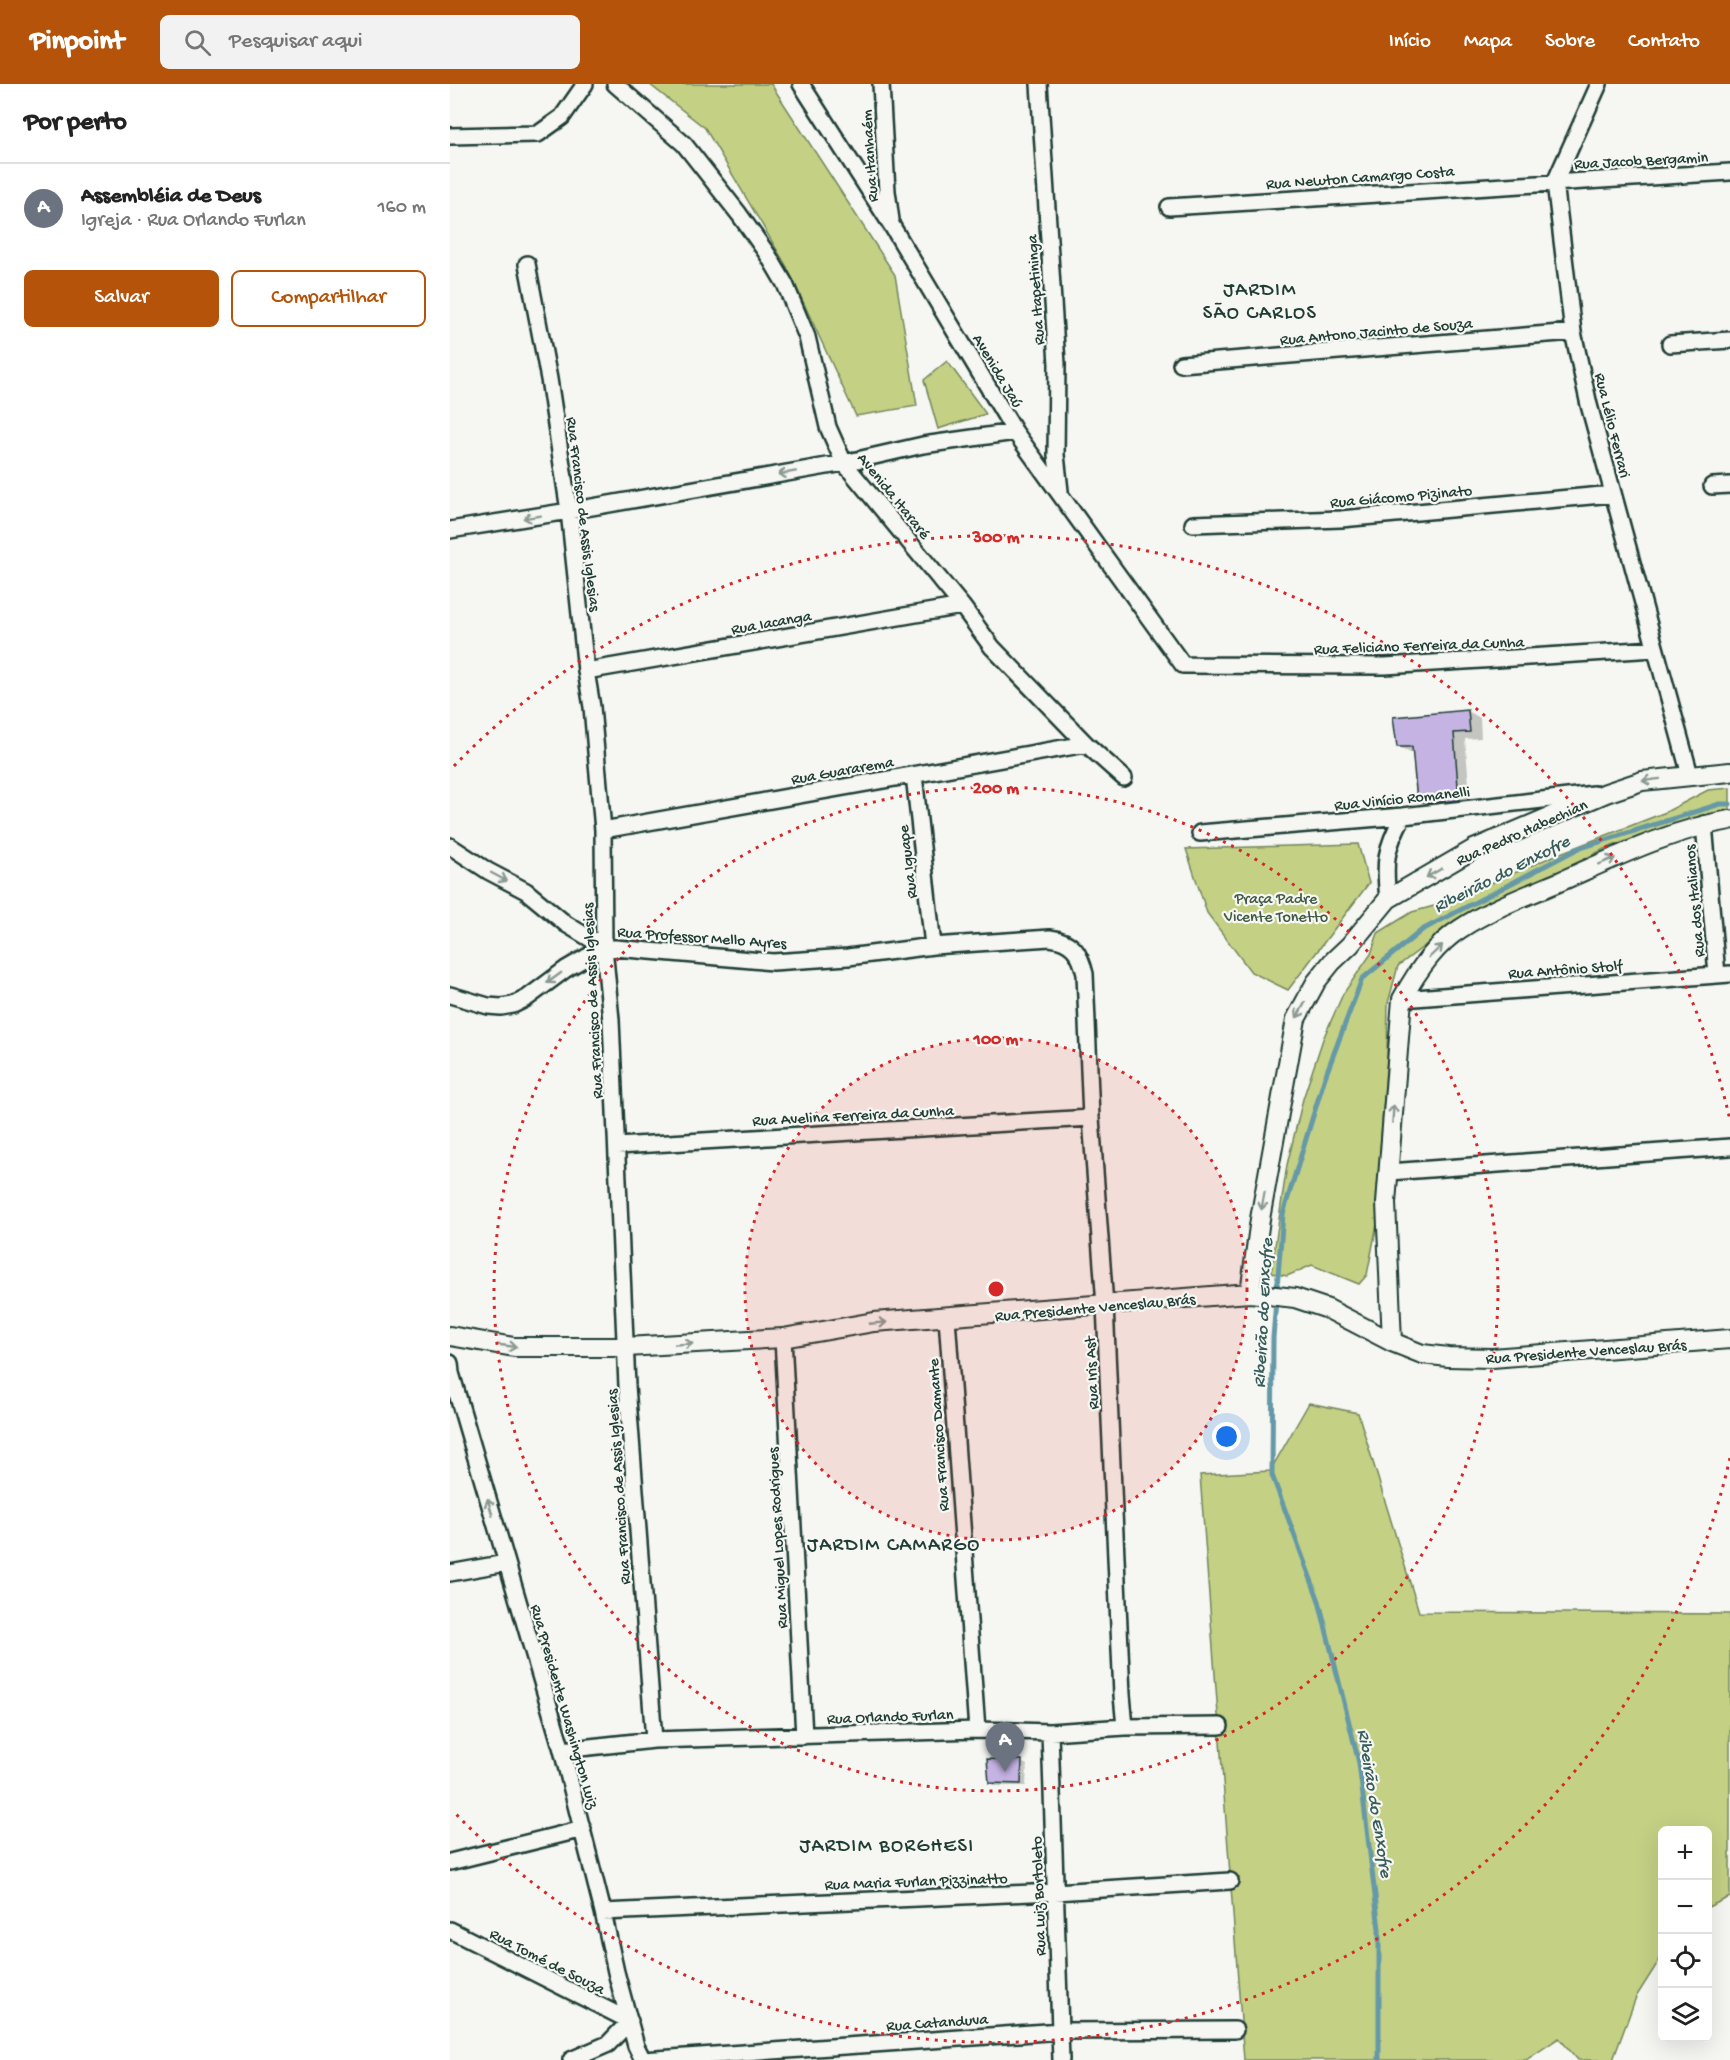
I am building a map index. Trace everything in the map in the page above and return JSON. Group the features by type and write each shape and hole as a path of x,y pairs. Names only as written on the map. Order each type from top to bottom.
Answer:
{"street":[{"path":"450,136 538,134 562,117 585,84"},
{"name":"Avenida Itararé","path":"615,84 684,144 768,255 784,284 807,337 828,427 844,463 962,606 992,647 1086,744 1124,778"},
{"name":"Avenida Jaú","path":"801,84 892,226 1015,432 1183,664"},
{"name":"Rua Itanhaém","path":"881,84 887,191 892,226"},
{"name":"Rua Itapetininga","path":"1039,84 1057,364 1056,455 1060,494"},
{"path":"1555,182 1599,84"},
{"name":"Rua Jacob Bergamin","path":"1555,182 1730,172"},
{"name":"Rua Newton Camargo Costa","path":"1169,207 1555,182"},
{"name":"Rua Lélio Ferrari","path":"1555,182 1574,332 1589,405 1690,775"},
{"name":"Rua Francisco de Assis Iglesias","path":"527,264 549,378 569,511 592,707 603,830 604,947 611,1020 626,1347 654,1740"},
{"name":"Rua Antono Jacinto de Souza","path":"1181,363 1574,332"},
{"path":"1670,344 1730,340"},
{"path":"450,530 844,463 923,445 1015,432"},
{"path":"1712,486 1730,484"},
{"name":"Rua Giácomo Pizinato","path":"1192,524 1341,519 1613,494"},
{"name":"Rua Iacanga","path":"586,671 962,606"},
{"name":"Rua Feliciano Ferreira da Cunha","path":"1183,664 1385,666 1655,649"},
{"name":"Rua Guararema","path":"603,830 1086,744"},
{"name":"Rua Pedro Habechian","path":"1258,1294 1271,1153 1296,1019 1316,982 1388,899 1474,849 1606,793 1642,781 1730,772"},
{"name":"Rua Iguape","path":"914,775 933,946"},
{"name":"Rua Vinício Romanelli","path":"1200,833 1403,816 1606,793"},
{"path":"1388,899 1387,853 1391,838 1403,816"},
{"path":"1392,1342 1386,1203 1402,999 1417,972 1459,929 1512,902 1626,852 1704,824 1730,820"},
{"name":"Rua dos Italianos","path":"1704,824 1723,974"},
{"path":"450,846 488,871 526,891 566,924 604,947"},
{"name":"Rua Professor Mello Ayres","path":"450,995 488,1006 513,1005 527,998 566,969 604,947 773,962 848,957 933,946 1050,938 1062,940 1075,948"},
{"name":"Rua Iris Ast","path":"1075,948 1081,958 1085,974 1090,1118 1105,1305 1125,1727"},
{"name":"Rua Antônio Stolf","path":"1402,999 1723,974"},
{"name":"Rua Avelina Ferreira da Cunha","path":"617,1146 1090,1118"},
{"path":"1389,1172 1730,1147"},
{"name":"Rua Presidente Venceslau Brás","path":"450,1336 514,1347 626,1347 783,1338 874,1323 1258,1294 1295,1298 1328,1309 1392,1342 1422,1354 1448,1357 1492,1358 1730,1339"},
{"name":"Rua Francisco Damante","path":"947,1318 977,1730"},
{"name":"Rua Miguel Lopes Rodrigues","path":"783,1338 804,1736"},
{"name":"Rua Presidente Washington Luiz","path":"450,1363 451,1373 562,1750 616,1972 636,2046 643,2060"},
{"path":"450,1574 506,1563"},
{"name":"Rua Orlando Furlan","path":"562,1750 654,1740 977,1730 1050,1731 1220,1726"},
{"name":"Rua Luiz Bortoleto","path":"1050,1731 1061,2060"},
{"path":"450,1862 583,1829"},
{"name":"Rua Maria Furlan Pizzinatto","path":"603,1912 1054,1892 1230,1881"},
{"name":"Rua Tomé de Souza","path":"450,1930 630,2021"},
{"path":"571,2060 608,2044 630,2021"},
{"name":"Rua Catanduva","path":"643,2060 1061,2031 1235,2030"}],"green space":[{"path":"649,84 771,84 895,275 917,406 856,416 787,267 705,128"},
{"path":"947,361 986,414 938,429 924,380"},
{"path":"1730,788 1730,814 1658,830 1604,849 1455,923 1398,966 1388,1003 1387,1055 1377,1193 1380,1209 1367,1275 1359,1284 1312,1265 1287,1276 1271,1273 1287,1165 1303,1099 1323,1039 1343,994 1371,954 1378,933 1412,912 1445,903 1558,854 1666,812 1708,790"},
{"name":"Praça Padre Vicente Tonetto","path":"1358,844 1369,883 1288,990 1251,972 1207,913 1186,849"},
{"path":"1309,1403 1358,1413 1419,1612 1730,1614 1730,1897 1712,1905 1712,1826 1658,1826 1658,1962 1636,1997 1613,2060 1578,2060 1559,2038 1526,2060 1244,2060 1200,1475 1270,1471"}],"building":[{"path":"1468,710 1470,732 1454,733 1459,800 1433,803 1417,801 1412,747 1397,747 1393,717"},
{"path":"987,1759 1022,1760 1021,1784 989,1783"}],"waterway":[{"name":"Ribeirão do Enxofre","path":"1379,2060 1379,1929 1359,1763 1319,1601 1272,1475 1273,1338 1283,1214 1325,1077 1362,979 1422,930 1577,849 1720,804 1730,804"}],"place":[{"name":"Assembléia de Deus","path":"1005,1772"}],"district":[{"name":"JARDIM SÃO CARLOS","path":"1260,300"},
{"name":"JARDIM CAMARGO","path":"894,1543"},
{"name":"JARDIM BORGHESI","path":"887,1844"}]}
